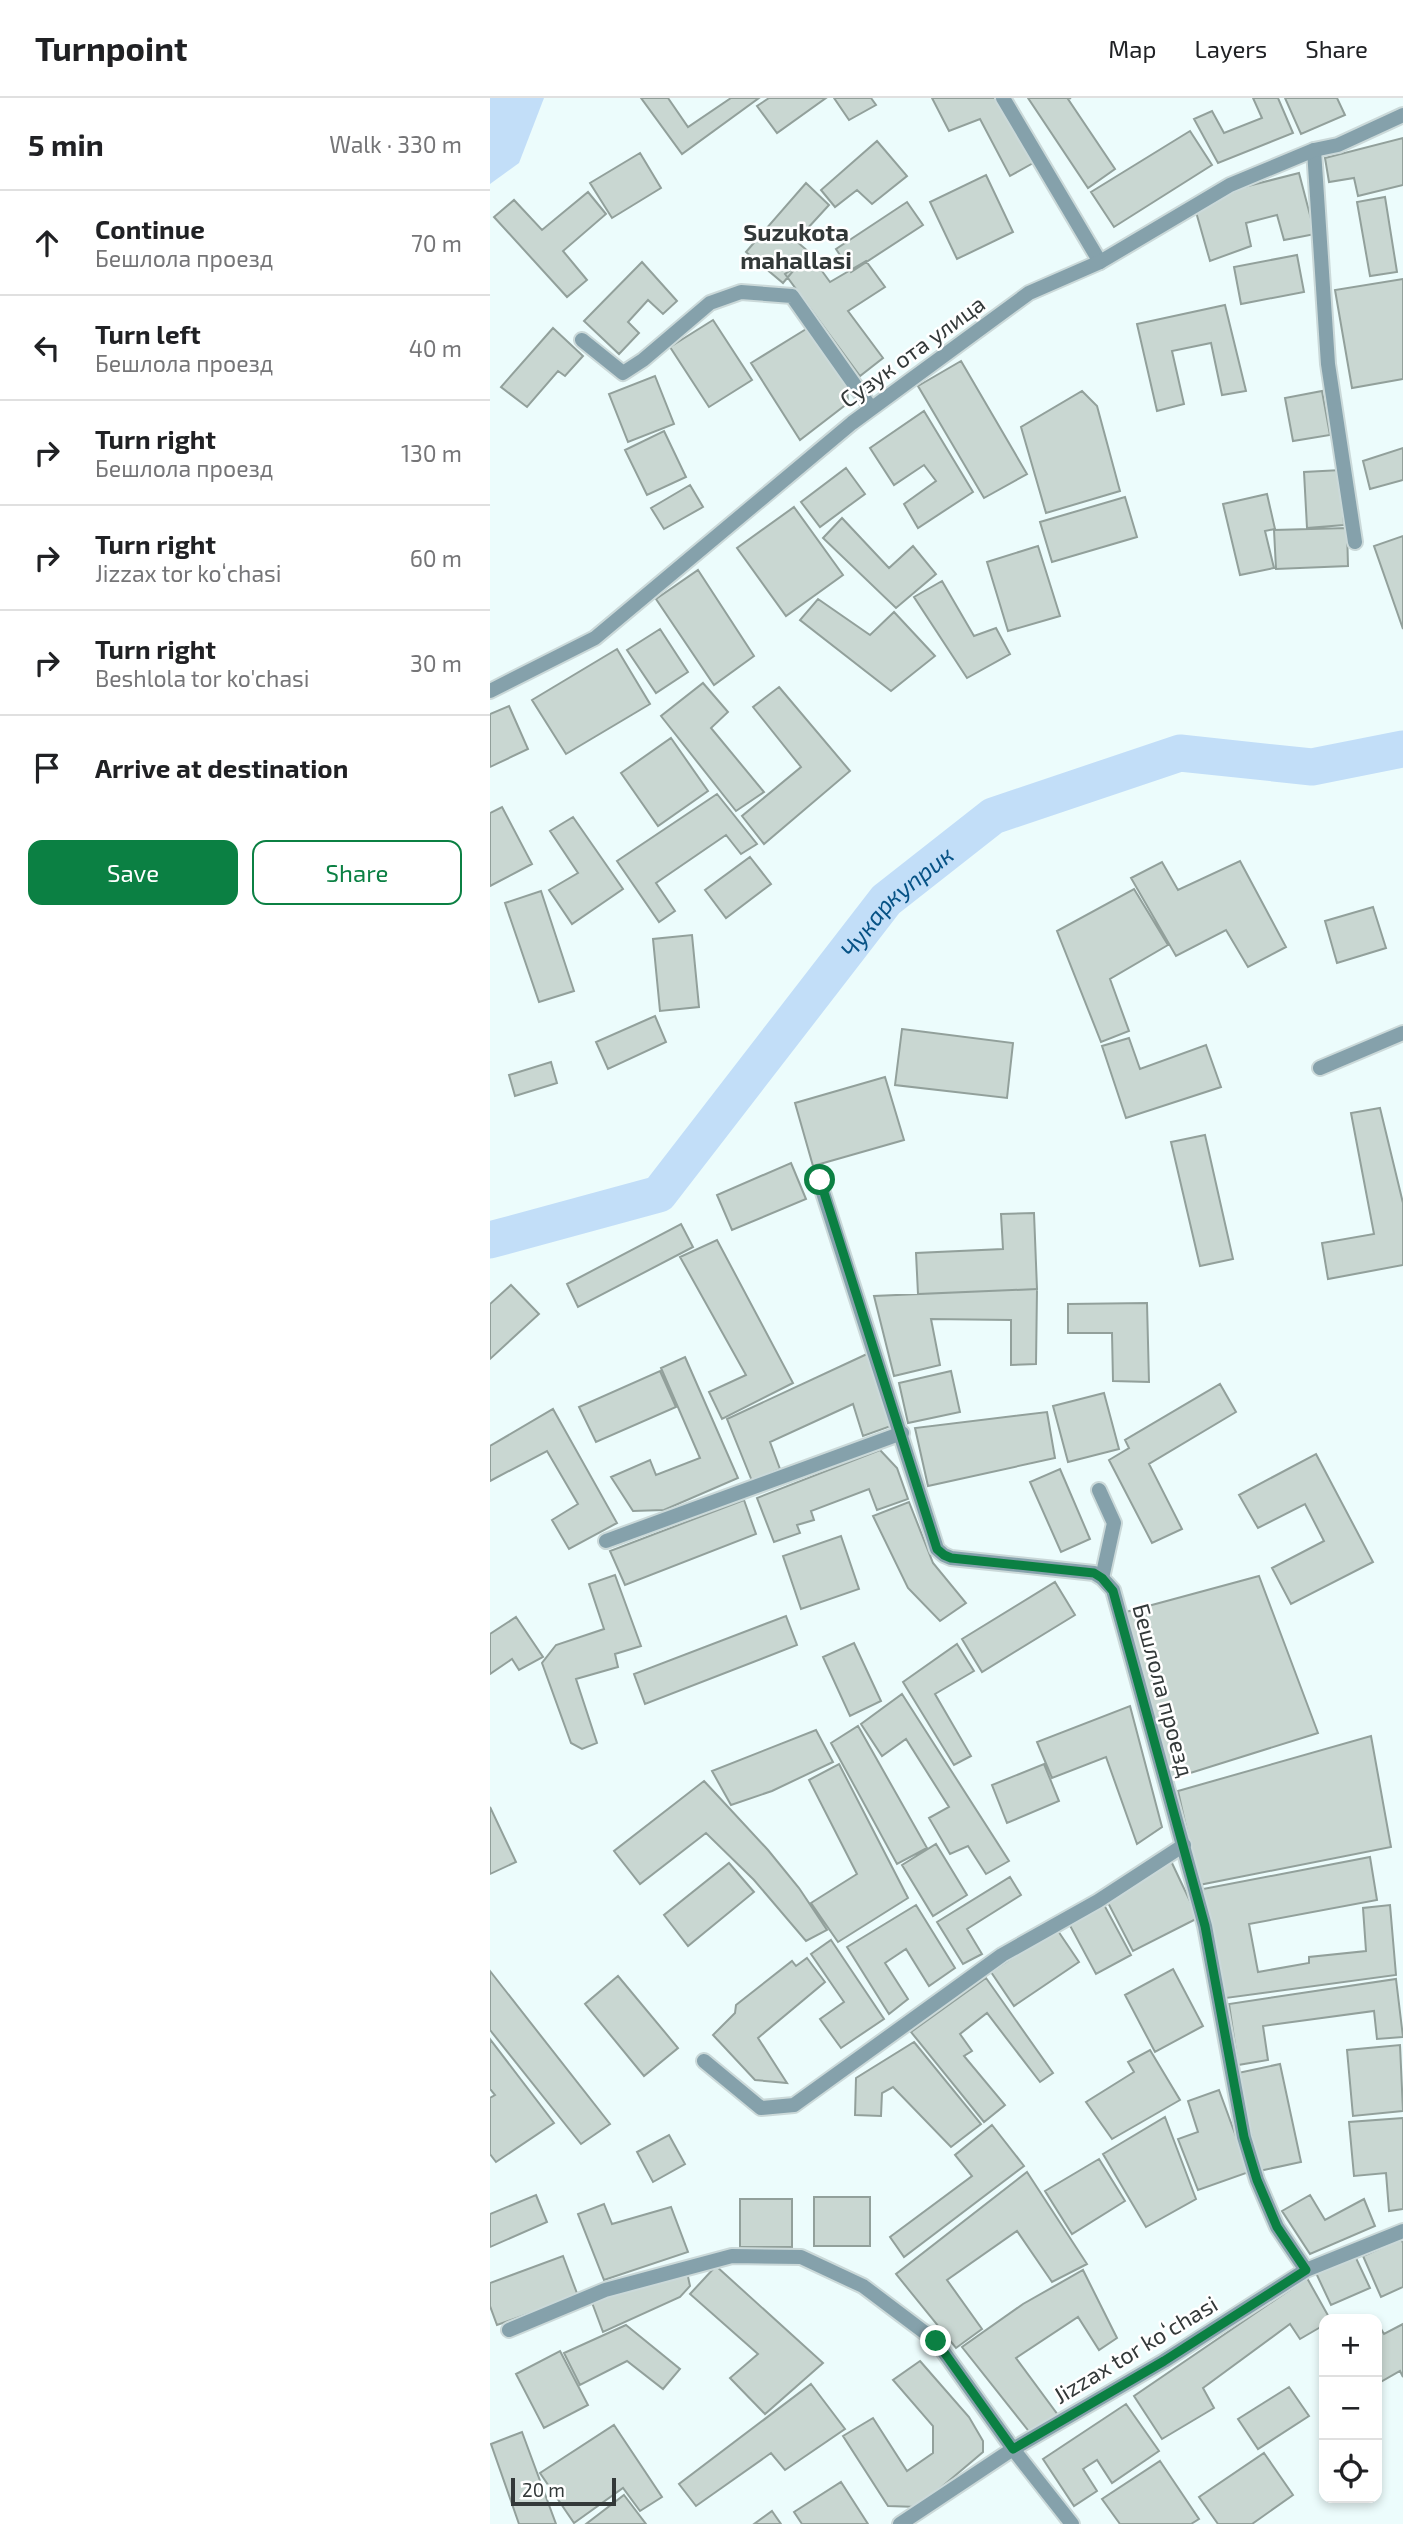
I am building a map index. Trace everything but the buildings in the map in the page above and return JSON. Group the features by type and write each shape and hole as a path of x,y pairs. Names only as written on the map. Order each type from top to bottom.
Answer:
{"street":[{"path":"1003,98 1100,262"},
{"name":"Сузук ота улица","path":"490,691 595,638 871,408 1029,293 1100,262 1230,185 1314,150 1338,145 1403,115"},
{"path":"1314,150 1328,364 1355,542"},
{"path":"582,340 623,373 643,360 710,303 741,292 792,296 871,408"},
{"path":"1320,1068 1403,1033"},
{"path":"820,1180 937,1549 944,1555 1094,1573 1102,1578 1114,1523 1099,1490"},
{"path":"606,1541 902,1433"},
{"name":"Бешлола проезд","path":"1102,1578 1113,1591 1205,1926 1244,2137 1257,2180 1277,2227 1306,2270"},
{"path":"704,2061 761,2108 794,2105 1002,1955 1098,1901 1184,1845"},
{"name":"Jizzax tor koʻchasi","path":"900,2524 1013,2449 1164,2361 1306,2270 1403,2231"},
{"path":"509,2330 605,2290 732,2256 801,2257 863,2286 936,2341 1013,2449 1072,2524"}],"water":[{"path":"490,98 544,98 519,163 490,184"}],"waterway":[{"name":"Чукаркуприк","path":"490,1240 659,1194 886,900 993,816 1180,753 1312,767 1403,749"}],"district":[{"name":"Suzukota mahallasi","path":"796,245"}],"route":[{"path":"820,1180 937,1549 951,1558 1094,1573 1113,1591 1205,1926 1244,2137 1257,2180 1277,2227 1306,2270 1164,2361 1013,2449 936,2341"}]}
